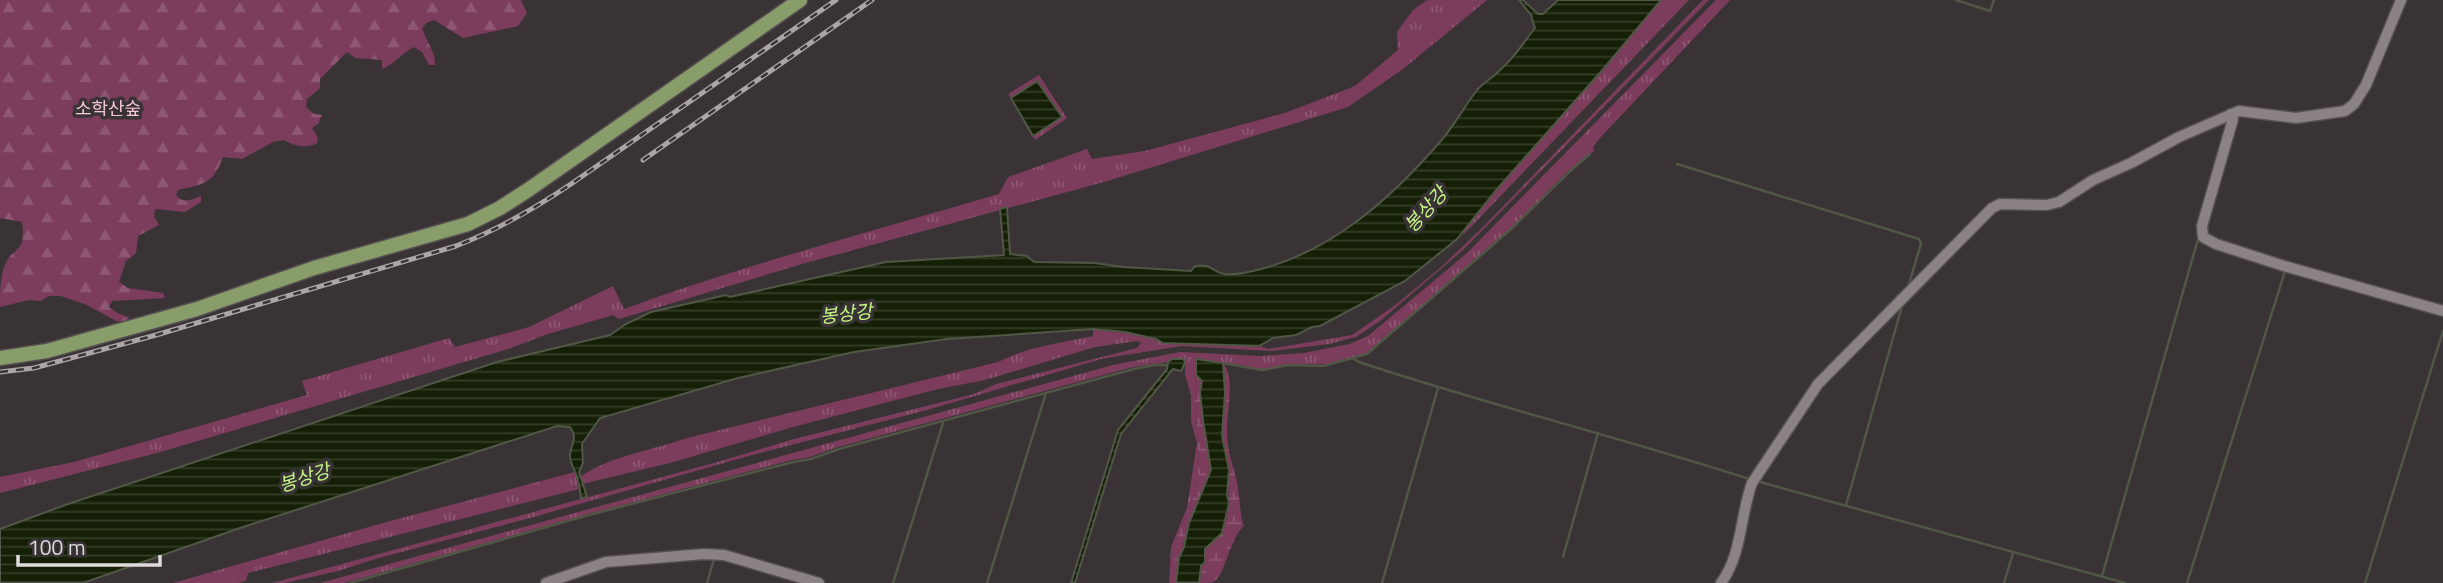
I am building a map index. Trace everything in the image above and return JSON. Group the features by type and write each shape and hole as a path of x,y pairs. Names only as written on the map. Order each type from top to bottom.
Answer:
{"main road":[{"path":"0,358 47,351 197,309 314,268 468,224 528,190 800,0"}],"street":[{"path":"1721,583 1730,572 1746,498 1752,483 1818,384 1992,208 2000,204 2047,205 2059,202 2093,180 2231,114 2250,111 2296,118 2345,111 2361,95 2376,65 2401,0"},
{"path":"2231,114 2233,119 2202,226 2203,237 2284,267 2443,311"},
{"path":"546,583 606,562 704,554 724,555 819,583"}],"green space":[{"name":"소학산숲","path":"0,0 521,0 527,13 518,26 463,38 434,20 426,23 422,29 434,55 435,65 429,65 422,52 414,47 382,69 382,60 355,58 347,52 320,79 320,88 307,99 306,107 314,114 322,115 318,124 312,128 318,138 317,143 300,146 284,140 273,142 242,159 223,157 211,178 201,184 178,190 176,195 185,201 201,196 201,202 185,212 155,209 154,216 159,225 138,236 136,253 126,261 119,282 128,288 163,293 165,298 112,301 109,307 129,317 126,322 116,321 87,305 61,296 49,296 41,301 29,300 0,307 4,267 20,245 23,233 22,222 0,218"},
{"path":"1427,0 1487,0 1403,69 1348,107 1104,182 802,264 619,319 613,315 508,349 157,453 0,493 0,477 74,462 307,395 302,381 449,338 455,347 529,327 613,286 624,309 764,263 999,194 1008,177 1087,149 1092,159 1145,151 1285,113 1355,86 1398,50 1397,32 1413,10"},
{"path":"1661,0 1689,0 1464,234 1462,232 1474,216"},
{"path":"1703,0 1709,0 1463,250 1380,321 1356,337 1329,344 1272,351 1181,346 1101,359 927,410 752,455 338,571 285,583 272,583 794,439 974,394 996,384 1137,348 1141,343 1137,341 1095,347 985,380 938,389 670,463 582,484 580,477 605,463 632,454 687,438 998,362 1032,349 1093,336 1093,329 1138,335 1163,343 1259,346 1268,349 1352,335 1394,306 1439,269"},
{"path":"1716,0 1730,0 1599,139 1593,147 1594,151 1568,171 1510,230 1367,353 1332,364 1262,369 1196,360 1195,401 1199,462 1196,489 1174,546 1169,583 1171,547 1187,508 1197,443 1191,421 1191,396 1185,363 1168,362 1133,367 344,583 320,583 1113,365 1180,352 1261,356 1304,353 1349,344 1368,336 1466,254"},
{"path":"1039,75 1067,118 1035,140 1033,136 1061,117 1037,81 1011,98 1008,94"},
{"path":"1223,363 1227,369 1230,387 1228,446 1244,526 1235,539 1219,577 1213,582 1199,583 1201,566 1205,562 1205,549 1219,534 1227,518 1229,495 1222,435"},
{"path":"1196,375 1202,381 1200,392 1211,470 1189,523 1178,565 1177,581 1169,583 1174,546 1196,489 1199,462"},
{"path":"575,472 579,489 248,573 246,581 173,583 383,523"}],"water":[{"name":"봉상강","path":"1519,0 1523,0 1538,14 1543,14 1558,0 1661,0 1457,239 1405,281 1320,326 1296,335 1273,338 1259,346 1163,343 1125,332 1093,329 947,339 854,352 738,378 600,418 582,444 583,463 579,472 587,497 581,498 571,461 574,437 572,431 570,427 557,426 240,528 83,583 0,583 0,529 497,362 610,335 651,312 886,262 1004,255 1000,209 1007,207 1010,254 1027,256 1034,262 1095,263 1191,271 1195,266 1201,265 1220,273 1238,274 1288,260 1313,249 1360,219 1402,182 1440,142 1477,90 1510,60 1535,28 1531,15"},
{"path":"1037,81 1062,117 1033,136 1011,98"},
{"path":"1172,359 1184,359 1181,371 1173,369 1121,434 1075,583 1071,583 1118,430"},
{"path":"1196,359 1223,363 1225,393 1222,436 1229,470 1229,503 1222,533 1205,549 1205,562 1201,566 1199,583 1176,583 1179,558 1189,523 1211,470 1200,392 1202,381 1196,375"}],"waterway":[{"path":"1956,0 1990,11 1994,0"},
{"path":"1223,363 1262,370 1289,365 1323,366 1367,354 1510,230 1590,154"},
{"path":"1677,164 1919,239 1921,244 1908,287"},
{"path":"2102,576 2196,246 2198,240 2202,239"},
{"path":"2187,583 2285,271"},
{"path":"1846,505 1902,306"},
{"path":"2365,583 2443,331"},
{"path":"1354,359 1456,393 1749,479"},
{"path":"350,583 585,516 811,459 839,449 1134,369 1167,365"},
{"path":"1382,583 1438,388"},
{"path":"987,583 1046,393"},
{"path":"893,583 943,423"},
{"path":"1563,557 1598,433"},
{"path":"1760,482 2125,583"},
{"path":"2004,583 2013,553"},
{"path":"707,583 714,559"}],"railway":[{"path":"0,372 34,368 156,335 471,240 557,193 836,0"},
{"path":"643,160 872,0"}]}
